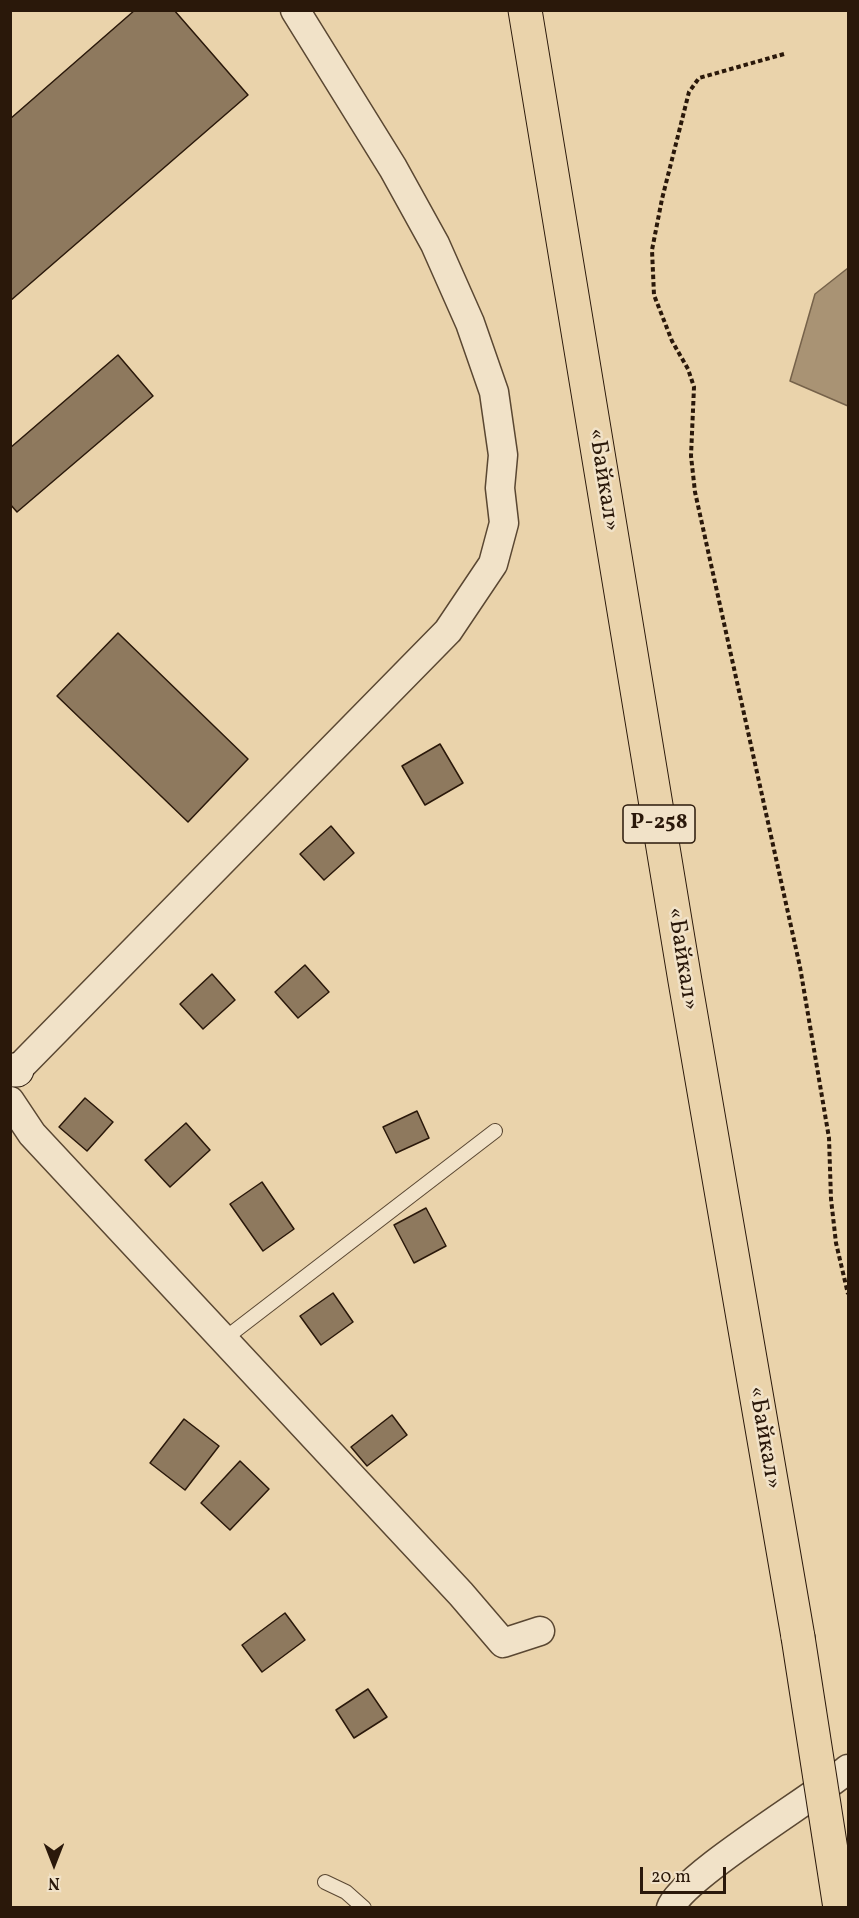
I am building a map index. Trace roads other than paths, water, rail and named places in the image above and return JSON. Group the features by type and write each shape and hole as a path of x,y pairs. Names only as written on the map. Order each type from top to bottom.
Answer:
{"highway":[{"name":"«Байкал»","path":"525,10 685,981 798,1637 840,1908"}],"street":[{"path":"295,10 393,168 435,244 470,322 494,392 503,455 500,488 504,523 496,554 493,564 448,631 13,1081 32,1134 461,1594 503,1643 540,1631"},
{"path":"671,1908 673,1901 696,1878 849,1769"}],"lane":[{"path":"223,1340 495,1131"},
{"path":"326,1882 346,1892 364,1908"}]}
